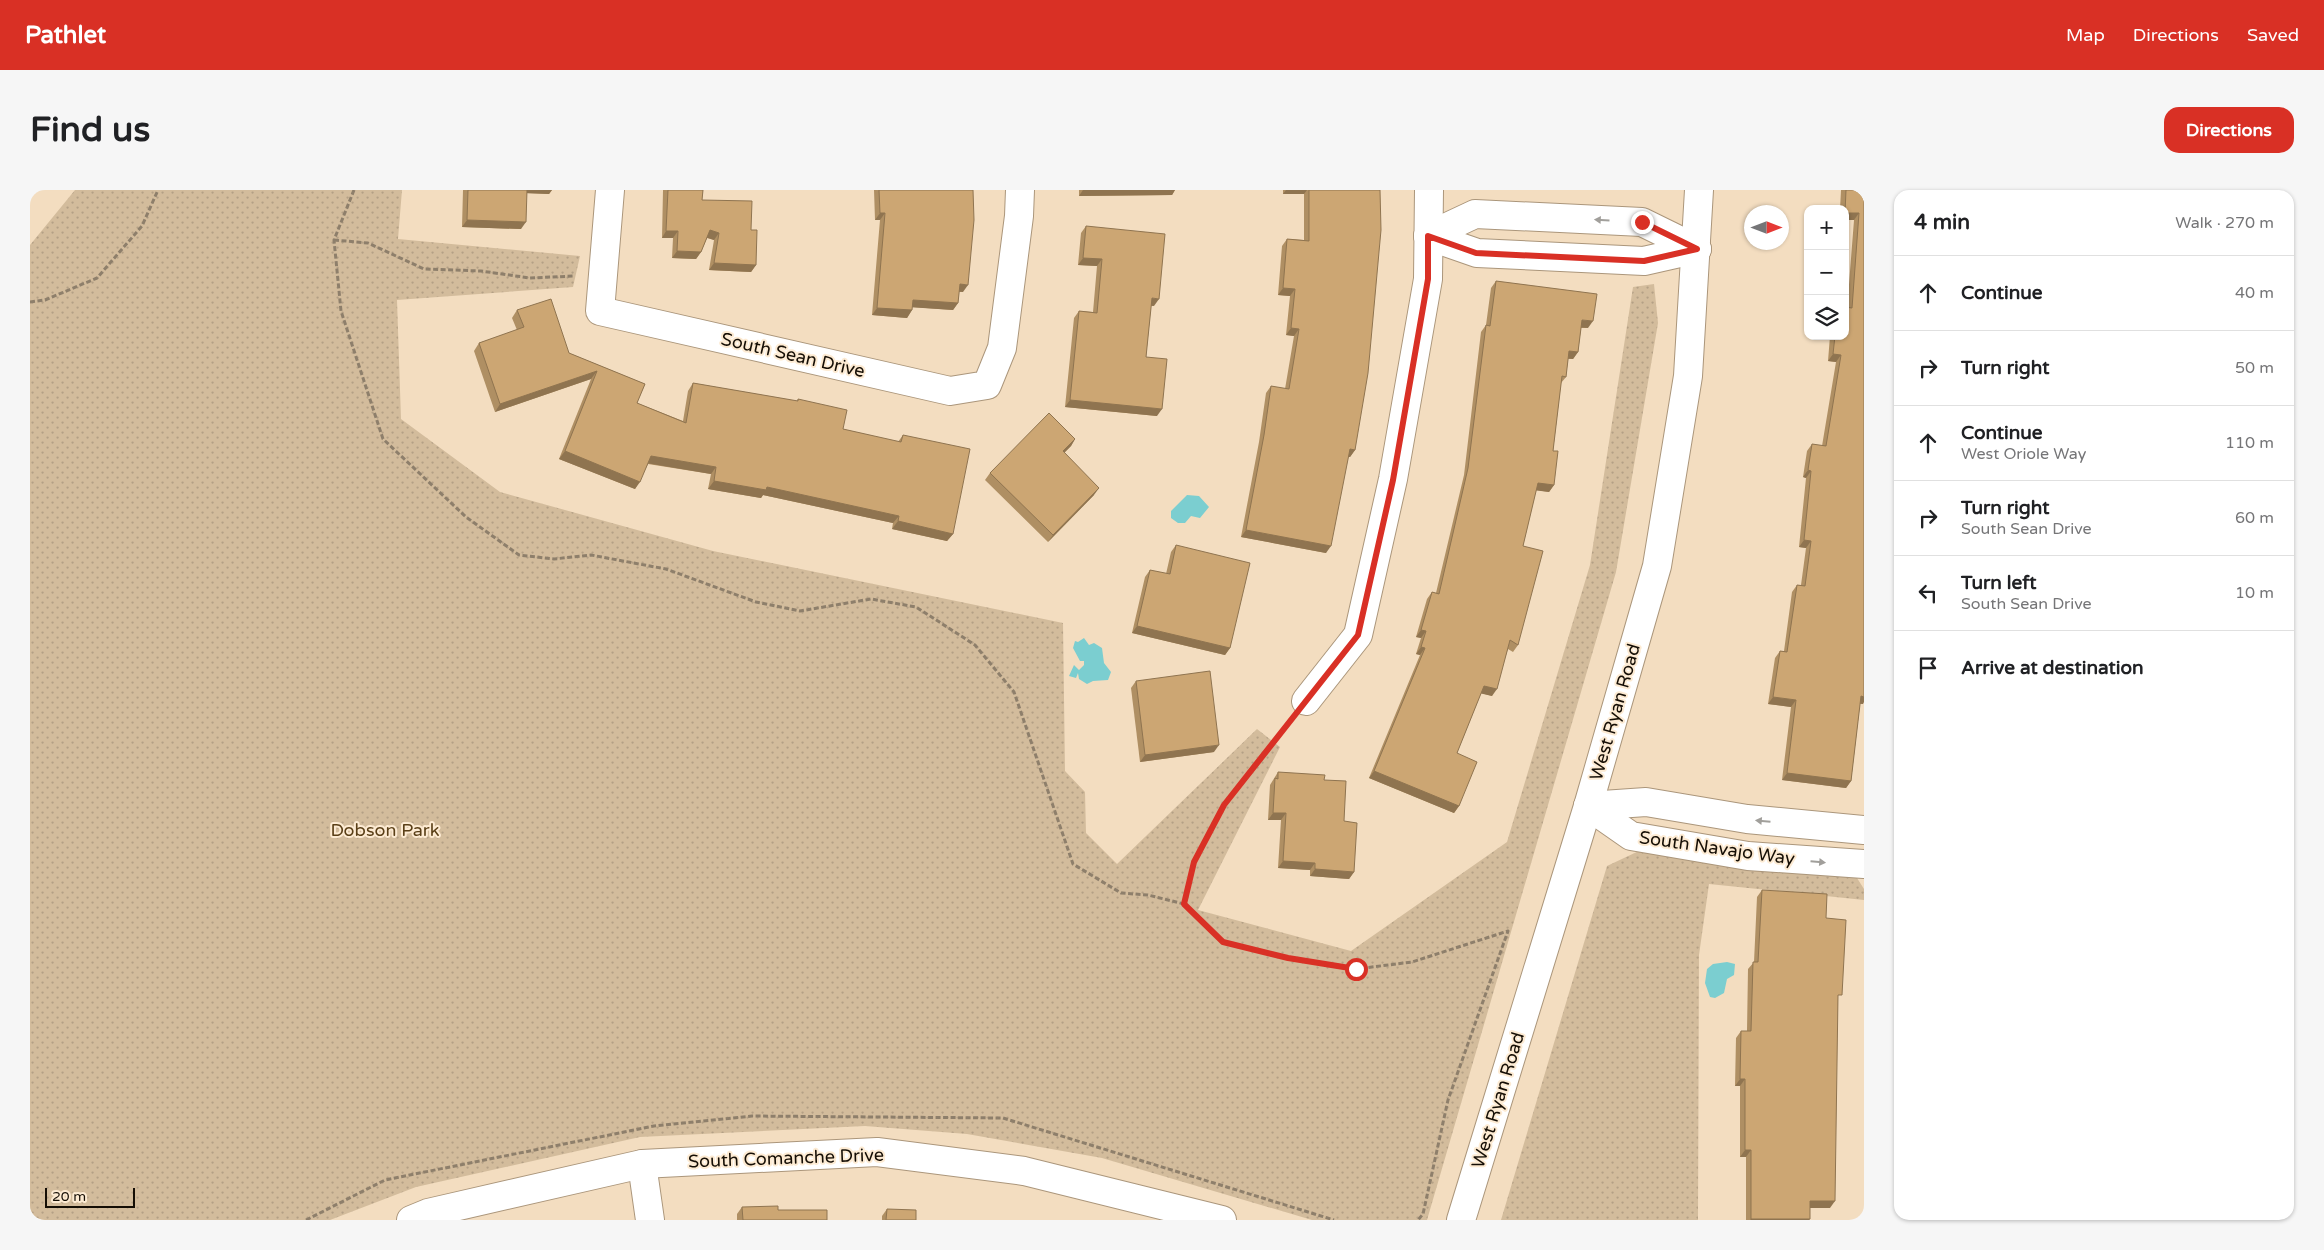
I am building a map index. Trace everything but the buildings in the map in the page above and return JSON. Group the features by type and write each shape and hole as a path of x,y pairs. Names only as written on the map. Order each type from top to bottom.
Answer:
{"street":[{"path":"603,275 610,190"},
{"name":"South Sean Drive","path":"603,275 600,311 950,391 987,385 1002,348 1019,216 1020,190"},
{"path":"1306,701 1358,635 1393,480 1428,279 1429,190"},
{"name":"West Ryan Road","path":"1461,1220 1588,806 1657,566 1688,376 1699,190"},
{"path":"1428,236 1475,214 1642,222 1697,249"},
{"path":"1428,236 1476,253 1644,261 1697,249"},
{"name":"South Navajo Way","path":"1588,806 1646,802 1747,819 1864,830"},
{"name":"South Navajo Way","path":"1588,806 1631,836 1748,856 1864,864"},
{"name":"South Comanche Drive","path":"411,1220 428,1213 642,1164 877,1152 1024,1171 1185,1215 1222,1220"},
{"path":"642,1164 650,1220"}],"path":[{"path":"30,302 45,300 97,278 142,226 158,190"},
{"path":"354,190 334,240 341,311 383,439 466,517 519,555 554,559 591,555 666,569 756,602 800,611 871,599 916,607 975,645 1014,692 1072,864 1121,893 1148,895 1184,904 1223,942 1288,958 1356,969 1412,962 1508,930 1448,1100 1423,1214 1418,1220"},
{"path":"334,240 368,243 424,269 481,271 530,278 603,275"},
{"path":"1184,904 1194,862 1224,805 1306,701"}],"green space":[{"name":"Dobson Park","path":"75,190 402,190 398,239 580,256 573,287 397,300 401,419 500,492 713,551 1063,623 1065,771 1085,792 1086,833 1117,864 1257,729 1280,747 1198,910 1351,951 1507,842 1590,565 1633,287 1654,284 1658,323 1616,572 1427,1220 1312,1220 1102,1158 967,1134 865,1126 640,1137 416,1187 330,1220 30,1220 30,245"},
{"path":"1641,850 1725,864 1857,878 1864,889 1864,900 1709,884 1699,955 1698,1220 1501,1220 1607,866"}],"water":[{"path":"1187,495 1199,496 1209,507 1200,518 1191,516 1185,523 1178,523 1171,518 1171,511"},
{"path":"1084,638 1089,645 1094,643 1102,648 1104,663 1111,672 1108,680 1093,681 1087,684 1079,679 1078,673 1076,678 1069,676 1074,665 1079,670 1084,665 1084,661 1080,661 1073,648 1075,641 1078,642"},
{"path":"1727,962 1735,964 1734,975 1727,979 1724,993 1715,998 1710,997 1705,983 1707,969 1713,964"}],"route":[{"path":"1356,969 1288,958 1223,942 1184,904 1194,862 1224,805 1358,635 1393,480 1428,279 1428,236 1476,253 1644,261 1697,249 1642,222"}]}
